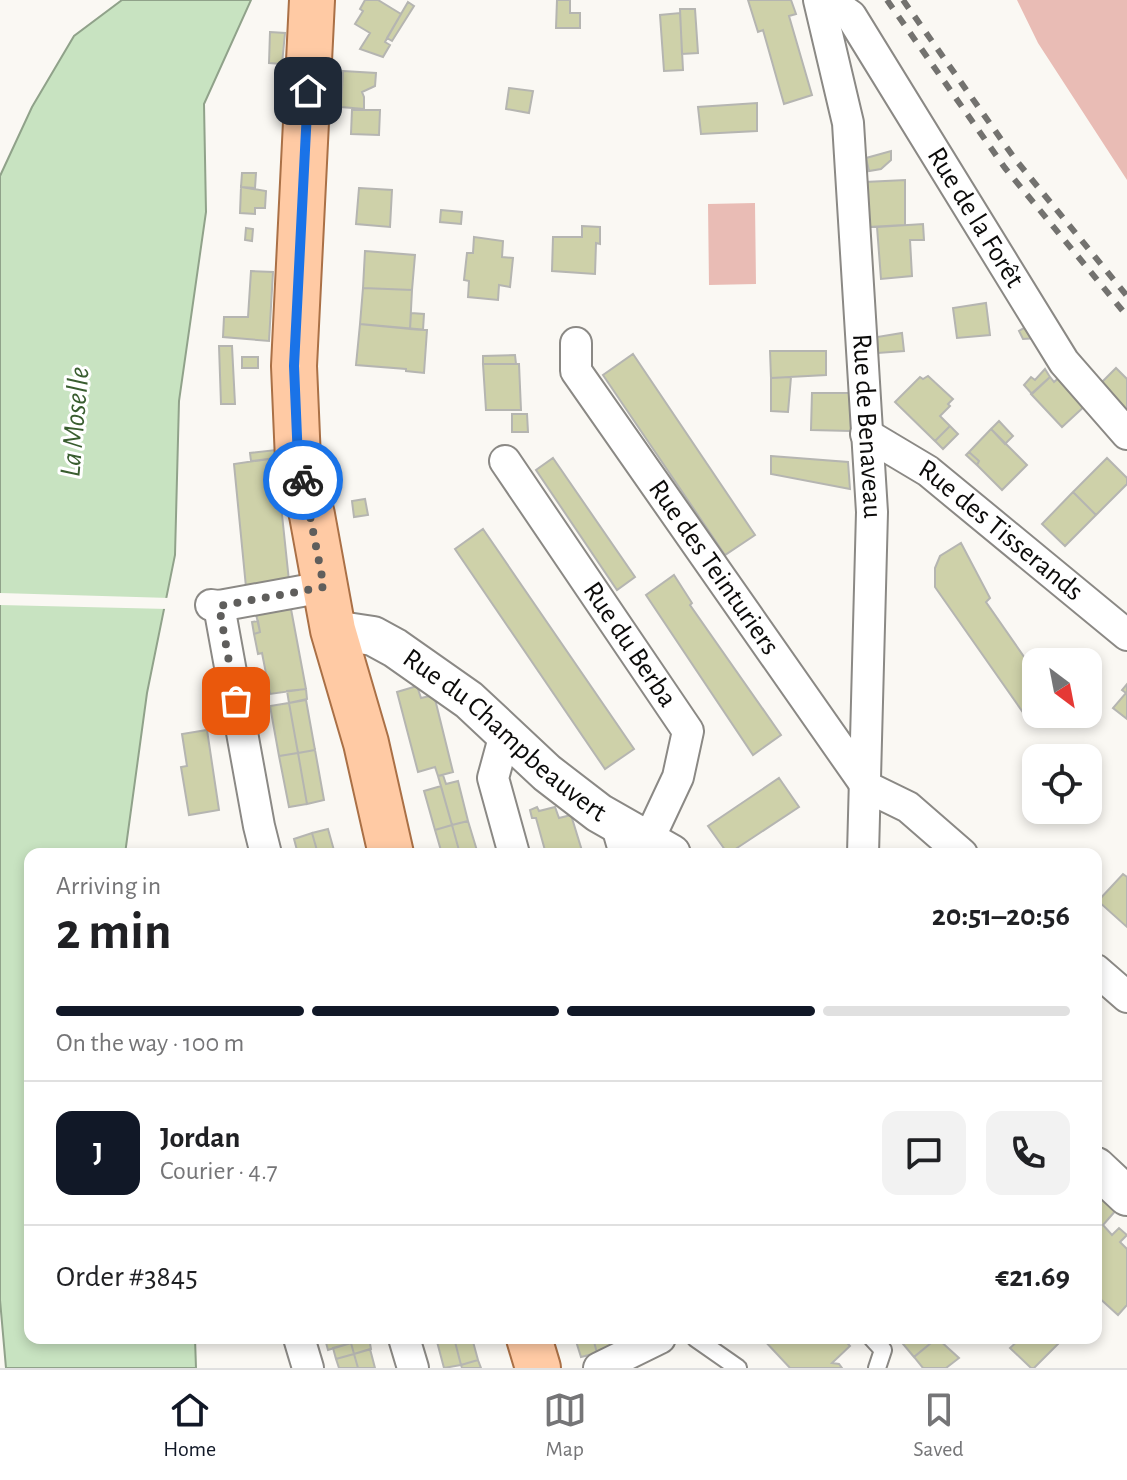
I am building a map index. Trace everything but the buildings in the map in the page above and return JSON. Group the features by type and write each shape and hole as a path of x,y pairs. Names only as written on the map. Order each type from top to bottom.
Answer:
{"main road":[{"path":"312,0 294,366 298,460 312,515 333,630 366,743 390,848"},
{"path":"531,1344 538,1368"}],"street":[{"name":"Rue de Benaveau","path":"819,0 848,123 872,512 863,848"},
{"name":"Rue de la Forêt","path":"829,0 851,16 1064,362 1127,434"},
{"name":"Rue des Teinturiers","path":"576,343 576,371 867,787"},
{"name":"Rue des Tisserands","path":"866,434 928,471 1127,635"},
{"name":"Rue du Berba","path":"505,461 688,731 678,777 640,843"},
{"path":"264,848 215,606 324,587"},
{"name":"Rue du Champbeauvert","path":"333,630 373,636 395,648 469,700 547,773 640,843"},
{"path":"505,734 493,778 512,848"},
{"path":"867,787 908,807 955,848"},
{"path":"1102,975 1127,997"},
{"path":"1102,1173 1127,1196"},
{"path":"301,1344 308,1368"},
{"path":"406,1344 413,1368"},
{"path":"599,1368 643,1344"}],"lane":[{"path":"704,1344 738,1368"},
{"path":"877,1368 883,1350 878,1344"}],"shaded area":[{"path":"1017,0 1127,0 1127,180 1038,43"},
{"path":"755,203 756,284 709,285 708,204"}],"water":[{"name":"La Moselle","path":"122,0 251,0 204,104 206,212 179,401 175,555 147,693 126,848 24,848 24,1344 195,1344 196,1368 6,1368 0,1300 0,176 32,107 74,36"}],"pier":[{"path":"0,593 170,598 168,609 0,605"}],"railway":[{"path":"887,0 1005,168 1127,316"},
{"path":"903,0 1015,159 1127,296"}],"way so far":[{"path":"236,701 219,606 324,587 303,480"}],"route":[{"path":"303,480 298,460 294,366 308,91"}]}
